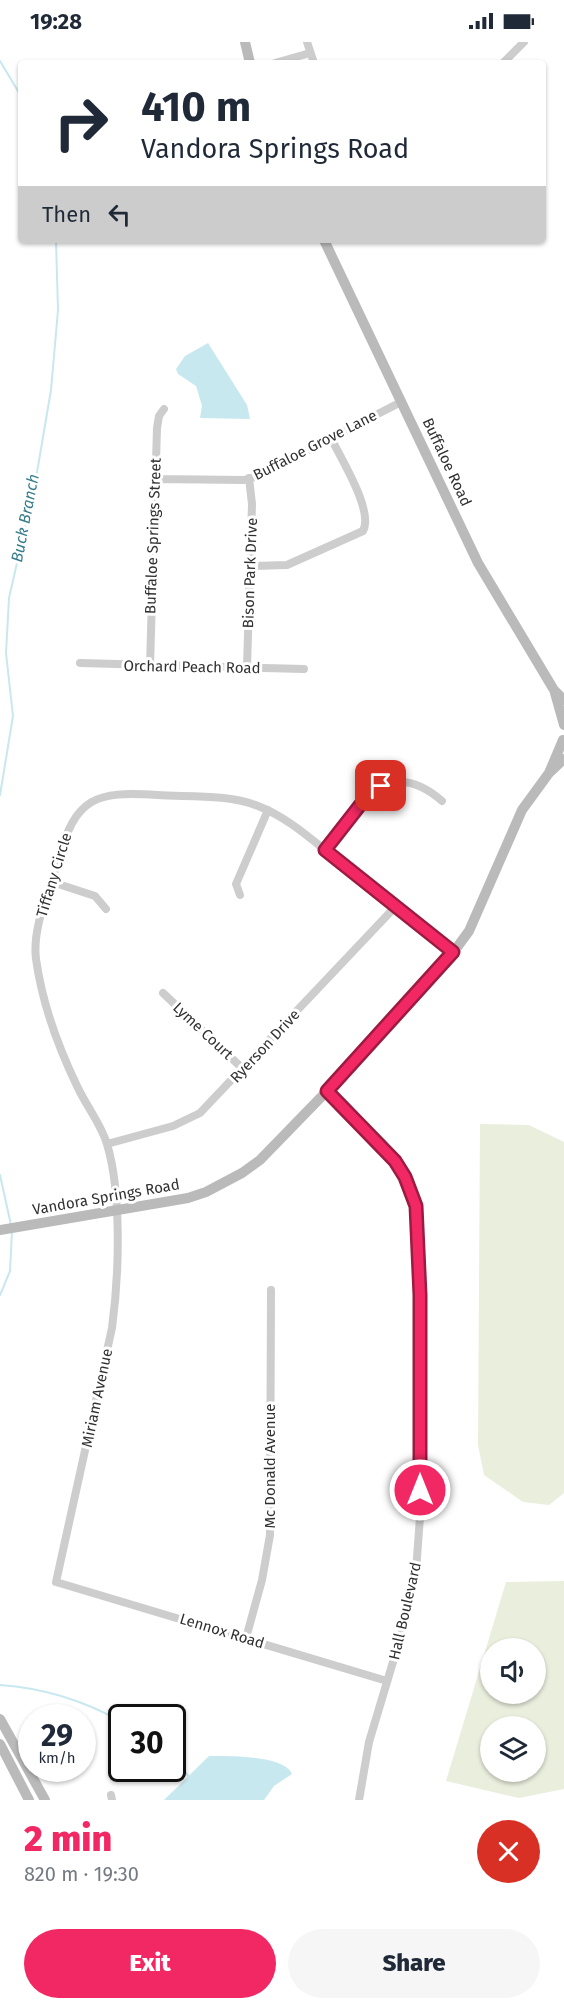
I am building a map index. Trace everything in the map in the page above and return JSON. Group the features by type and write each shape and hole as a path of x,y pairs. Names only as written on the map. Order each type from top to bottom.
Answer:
{"street":[{"path":"244,42 249,60"},
{"path":"307,42 313,60"},
{"path":"506,60 525,42"},
{"path":"286,60 310,53"},
{"name":"Buffaloe Road","path":"325,243 478,563 554,690 564,700"},
{"name":"Buffaloe Grove Lane","path":"156,479 249,478 401,402"},
{"name":"Buffaloe Springs Street","path":"150,666 157,428 159,416 164,409"},
{"path":"250,567 287,565 363,531 367,524 364,508 331,438"},
{"name":"Bison Park Drive","path":"247,667 252,504 249,478"},
{"name":"Orchard Peach Road","path":"80,663 304,669"},
{"name":"Buffaloe Road","path":"554,690 564,725 564,741"},
{"name":"Vandora Springs Road","path":"549,773 564,741"},
{"name":"Vandora Springs Road","path":"0,1230 117,1212 188,1198 206,1192 242,1173 260,1160 327,1091 453,952 468,931 522,810 549,773 564,759"},
{"path":"325,850 368,795 381,786 401,781 420,785 442,801"},
{"name":"Tiffany Circle","path":"117,1212 107,1144 70,1071 40,983 36,955 37,932 71,821 86,804 111,794 216,798 243,802 268,810 325,850 453,952"},
{"path":"240,895 236,884 268,810"},
{"path":"52,882 95,896 106,909"},
{"name":"Ryerson Drive","path":"107,1144 189,1119 200,1113 396,906"},
{"name":"Lyme Court","path":"163,993 243,1069"},
{"name":"Hall Boulevard","path":"327,1091 395,1161 411,1191 418,1221 418,1550 410,1602 367,1749 359,1800"},
{"name":"Miriam Avenue","path":"56,1582 112,1328 118,1288 117,1212"},
{"name":"Mc Donald Avenue","path":"246,1638 264,1571 270,1535 271,1290"},
{"name":"Lennox Road","path":"56,1582 387,1682"},
{"path":"0,1719 45,1800"},
{"path":"0,1744 29,1800"}],"green space":[{"path":"480,1124 529,1125 564,1142 564,1493 549,1505 523,1502 484,1475 478,1445"},
{"path":"564,1581 564,1789 519,1798 446,1781 480,1668 480,1704 546,1704 546,1638 489,1638 506,1582"}],"water":[{"path":"208,343 247,405 250,419 200,418 202,406 196,386 178,374 176,369 185,356"},
{"path":"209,1756 267,1760 287,1768 292,1774 274,1786 264,1800 164,1800 182,1782 186,1782 186,1778"}],"waterway":[{"name":"Buck Branch","path":"0,61 18,91"},
{"name":"Buck Branch","path":"0,795 13,716 6,653 9,598 35,484 51,390 58,310 56,243"},
{"name":"Buck Branch","path":"0,1175 11,1225"},
{"name":"Buck Branch","path":"0,1295 10,1271 12,1231"},
{"path":"0,1685 63,1696 108,1715"},
{"path":"186,1773 189,1777"}],"route":[{"path":"381,786 368,795 325,850 453,952 327,1091 361,1123 395,1161 405,1177 416,1206 420,1295 420,1490"}]}
